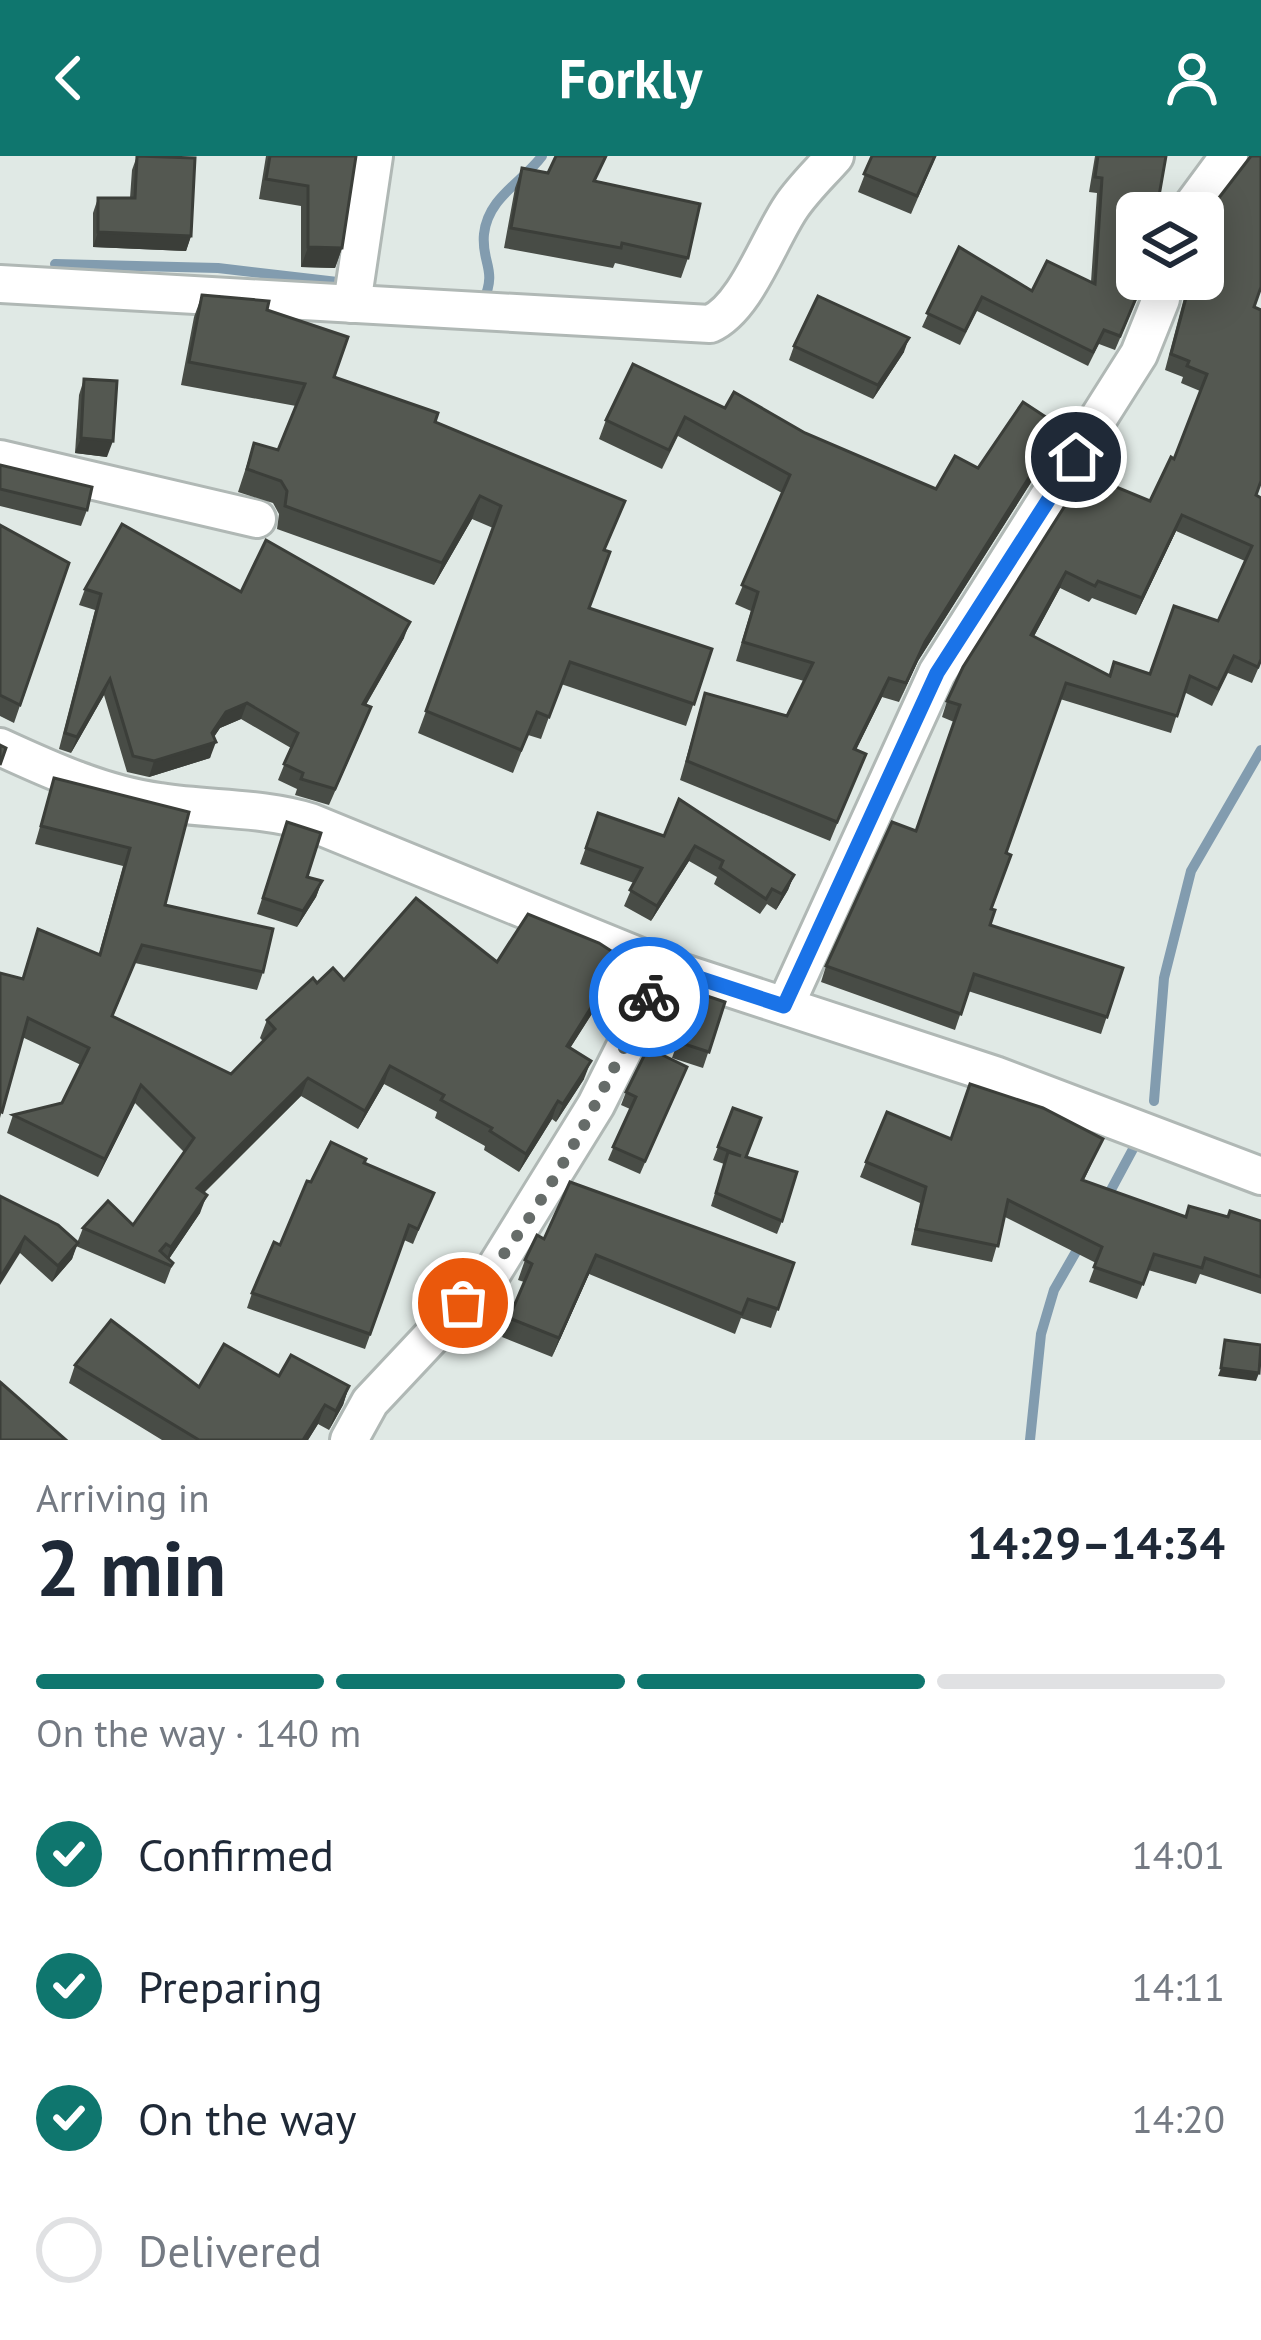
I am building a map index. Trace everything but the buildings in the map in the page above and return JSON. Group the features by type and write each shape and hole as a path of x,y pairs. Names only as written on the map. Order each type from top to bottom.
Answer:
{"street":[{"path":"352,304 374,156"},
{"path":"0,284 710,324 724,318 742,295 794,203 835,156"},
{"path":"1202,192 1228,156"},
{"path":"784,1006 937,673 1131,368 1160,300"},
{"path":"0,459 257,519"},
{"path":"0,747 58,774 156,802 282,814 310,822 665,967 995,1075 1261,1176"},
{"path":"349,1440 370,1402 494,1270 596,1106 665,967"}],"waterway":[{"path":"479,301 483,302 489,282 484,244 487,221 499,200 542,156"},
{"path":"55,264 218,268 346,283"},
{"path":"1154,1101 1164,978 1191,871 1261,750"},
{"path":"1105,1201 1133,1149"},
{"path":"1030,1440 1041,1334 1054,1290 1081,1243"}],"way so far":[{"path":"463,1303 494,1270 596,1106 649,997"}],"route":[{"path":"649,997 665,967 784,1006 937,673 1076,457"}]}
